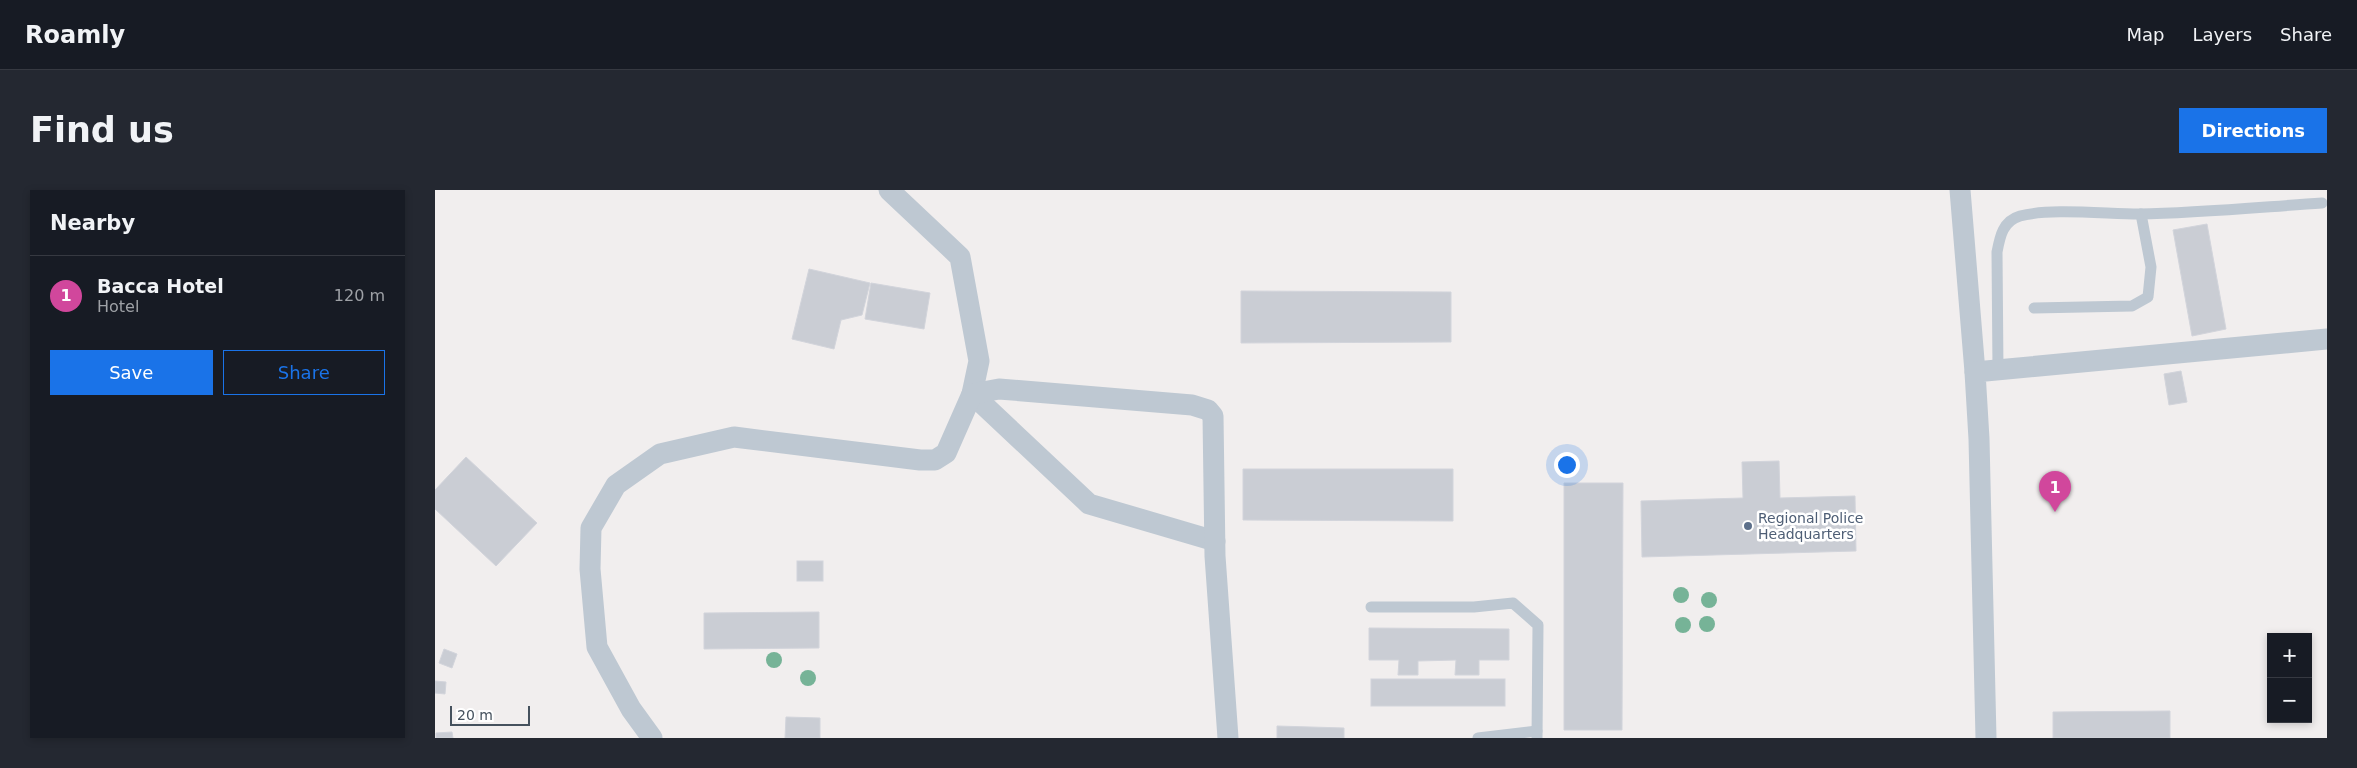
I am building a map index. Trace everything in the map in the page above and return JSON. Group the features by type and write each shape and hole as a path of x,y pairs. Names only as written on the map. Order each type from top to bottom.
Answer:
{"street":[{"path":"652,738 631,708 597,648 590,568 591,528 616,485 660,454 733,437 919,460 935,460 946,453 972,394 979,361 960,257 889,190"},
{"path":"1960,190 1979,439 1986,738"},
{"path":"1975,372 2327,339"},
{"path":"972,394 999,389 1192,405 1208,410 1213,416 1215,541 1228,738"},
{"path":"972,394 1089,504 1215,541"}],"lane":[{"path":"1998,370 1997,252 2000,236 2005,225 2019,216 2044,214 2141,214 2322,203"},
{"path":"2034,308 2132,306 2148,297 2151,267 2141,214"},
{"path":"1371,607 1474,607 1513,603 1539,625 1537,734 1478,738"}],"building":[{"path":"2207,224 2226,329 2192,336 2173,230"},
{"path":"809,269 870,283 862,315 841,320 834,349 792,339"},
{"path":"871,283 930,293 924,329 865,319"},
{"path":"1241,291 1451,292 1451,342 1241,343"},
{"path":"2181,371 2187,402 2169,405 2164,374"},
{"path":"466,457 537,523 496,566 435,509 435,490"},
{"name":"Regional Police Headquarters","path":"1779,461 1780,498 1855,496 1856,551 1642,557 1641,501 1743,498 1742,462"},
{"path":"1243,469 1453,469 1453,521 1243,520"},
{"path":"1564,483 1623,483 1622,730 1564,730"},
{"path":"797,561 823,561 823,581 797,581"},
{"path":"819,612 819,648 704,649 704,613"},
{"path":"1369,628 1509,629 1509,660 1479,660 1479,675 1455,675 1456,660 1418,661 1418,675 1398,675 1399,660 1369,660"},
{"path":"444,649 457,654 452,668 439,663"},
{"path":"1371,679 1505,679 1505,706 1371,706"},
{"path":"435,681 446,682 445,694 435,693"},
{"path":"2170,711 2170,738 2053,738 2053,712"},
{"path":"786,717 820,718 820,738 785,738"},
{"path":"1277,726 1344,728 1344,738 1277,738"},
{"path":"452,732 453,738 436,738 436,733"}],"place":[{"name":"Bacca Hotel","path":"2055,512"},
{"name":"Regional Police Headquarters","path":"1748,526"}]}
